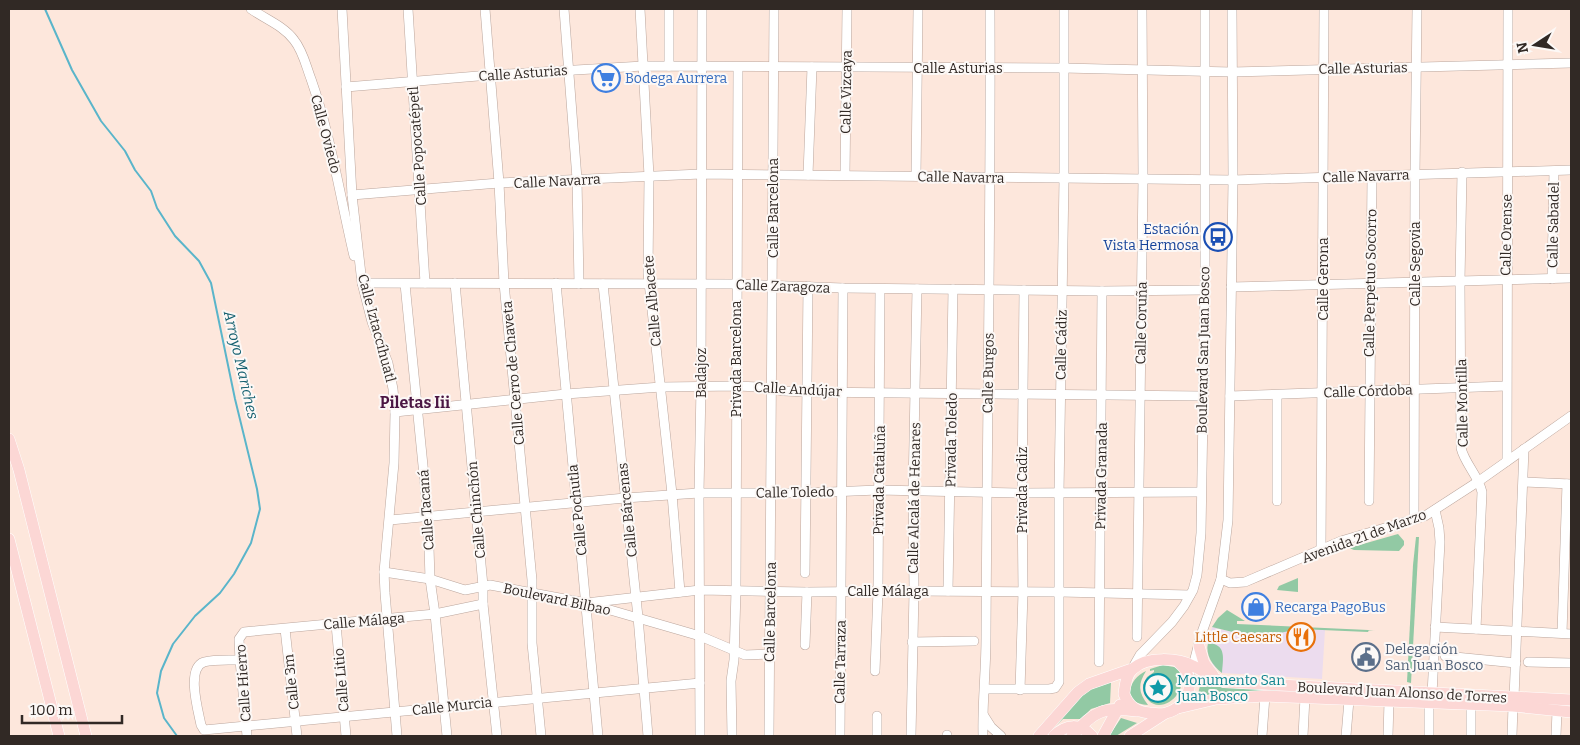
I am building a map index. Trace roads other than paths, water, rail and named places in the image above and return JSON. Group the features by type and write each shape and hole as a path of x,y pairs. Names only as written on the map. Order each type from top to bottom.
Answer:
{"main road":[{"path":"9,439 19,470 86,736"},
{"path":"9,540 59,736"},
{"path":"1199,646 1204,663 1217,680"},
{"path":"1039,736 1078,692 1097,681 1154,660 1178,662 1188,672 1189,677 1187,694 1178,708 1164,714 1130,736"},
{"name":"Boulevard Juan Alonso de Torres","path":"1178,662 1194,666 1217,680 1244,684 1430,698 1514,702 1557,712 1571,712"},
{"path":"1103,736 1119,709 1132,669"},
{"path":"1124,694 1127,702 1137,711"},
{"name":"Boulevard Juan Alonso de Torres","path":"1178,708 1216,699 1265,696 1389,701 1430,698 1471,705 1571,700"},
{"path":"1076,732 1089,717 1105,710 1119,709 1164,714"},
{"path":"1054,736 1065,728 1092,736"}],"street":[{"name":"Calle Oviedo","path":"251,9 287,32 303,56 330,144 349,235 362,283"},
{"name":"Calle Iztaccíhuatl","path":"342,9 352,195 362,283 372,322 392,378 395,412 394,463 384,572 386,619 397,736"},
{"name":"Calle Popocatépetl","path":"408,9 421,190 425,283"},
{"name":"Calle Cerro de Chaveta","path":"485,9 499,183 504,283 533,592 532,643 541,736"},
{"path":"564,9 567,70 577,179 579,284"},
{"name":"Calle Albacete","path":"640,9 649,176 648,285 661,387 680,592"},
{"path":"669,9 669,66"},
{"name":"Badajoz","path":"700,736 699,493 702,9"},
{"name":"Calle Barcelona","path":"769,736 774,9"},
{"name":"Calle Vizcaya","path":"845,175 847,9"},
{"path":"916,176 918,9"},
{"name":"Calle Burgos","path":"983,736 987,491 990,9"},
{"name":"Calle Cádiz","path":"1020,690 1055,688 1059,682 1064,9"},
{"name":"Calle Coruña","path":"1137,637 1143,178 1142,9"},
{"name":"Boulevard San Juan Bosco","path":"1132,669 1140,655 1172,622 1184,606 1193,590 1197,575 1201,534 1205,290 1205,9"},
{"name":"Boulevard San Juan Bosco","path":"1189,677 1221,580 1228,520 1233,180 1232,9"},
{"name":"Calle Gerona","path":"1321,550 1324,9"},
{"name":"Calle Segovia","path":"1414,520 1417,9"},
{"name":"Calle Orense","path":"1507,461 1508,9"},
{"name":"Calle Asturias","path":"346,87 490,75 643,66 738,68 812,66 1063,68 1232,72 1571,63"},
{"path":"808,175 812,66"},
{"name":"Privada Barcelona","path":"732,736 731,681 736,590 738,68"},
{"name":"Calle Navarra","path":"352,195 499,183 702,174 1233,180 1571,170"},
{"name":"Calle Sabadel","path":"1552,279 1554,171"},
{"name":"Calle Montilla","path":"1462,172 1460,281 1461,448 1465,459 1479,481 1482,498 1476,629"},
{"name":"Calle Perpetuo Socorro","path":"1368,501 1372,176"},
{"path":"1231,287 1571,278"},
{"name":"Calle Zaragoza","path":"362,283 772,284 844,288 1102,291 1205,290"},
{"name":"Calle Chinchón","path":"455,283 483,586 483,604 498,736"},
{"name":"Calle Pochutla","path":"556,283 598,736"},
{"name":"Calle Tacaná","path":"405,284 419,410 428,516 430,579 447,736"},
{"name":"Calle Bárcenas","path":"603,284 636,596 648,736"},
{"path":"805,573 808,286"},
{"name":"Calle Tarraza","path":"840,736 844,288"},
{"name":"Privada Cataluña","path":"875,671 878,591 880,288"},
{"name":"Calle Alcalá de Henares","path":"911,736 914,591 912,491 916,392 917,289"},
{"name":"Privada Toledo","path":"948,591 953,289"},
{"name":"Privada Cadiz","path":"1020,690 1023,592 1024,290"},
{"name":"Privada Granada","path":"1099,662 1102,291"},
{"name":"Calle Andújar","path":"395,412 566,394 701,386 737,386 807,392 987,392 1202,396"},
{"name":"Calle Córdoba","path":"1230,396 1506,386"},
{"path":"1277,395 1277,501"},
{"name":"Avenida 21 de Marzo","path":"1221,580 1230,583 1245,582 1358,536 1414,520 1435,510 1479,481 1571,416"},
{"path":"1512,736 1524,449"},
{"path":"1435,627 1567,634 1569,484 1524,482"},
{"name":"Calle Toledo","path":"390,520 699,493 771,494 878,490 1022,493 1201,492"},
{"path":"1428,736 1440,542 1435,510"},
{"name":"Boulevard Bilbao","path":"384,572 430,579 466,590 490,585 586,603 700,636 745,655 770,654"},
{"path":"1216,596 1245,582"},
{"name":"Calle Málaga","path":"586,603 700,590 1060,592 1190,595"},
{"path":"805,645 807,592"},
{"name":"Calle Málaga","path":"244,632 435,614 483,604"},
{"name":"Calle Litio","path":"336,624 346,736"},
{"name":"Calle 3m","path":"285,628 297,736"},
{"name":"Calle Hierro","path":"244,632 240,639 240,660 247,731"},
{"path":"912,642 974,641"},
{"path":"1445,656 1516,662"},
{"name":"Calle Murcia","path":"240,660 206,661 199,664 194,673 201,725 204,730 247,731 295,722 395,711 700,683"},
{"path":"1528,662 1571,663"},
{"path":"985,689 1020,690"},
{"path":"1262,736 1265,696"},
{"path":"1303,736 1305,697"},
{"path":"1346,736 1349,700"},
{"path":"1388,736 1389,701"},
{"path":"1471,705 1471,736"},
{"path":"1556,736 1557,712"},
{"path":"983,715 995,735"},
{"path":"876,736 877,716"}],"waterway":[{"name":"Arroyo Mariches","path":"45,9 72,70 101,121 125,151 135,170 151,191 157,208 175,236 199,261 211,283 235,399 257,489 260,509 251,543 234,574 220,593 195,616 173,644 161,671 157,693 164,718 177,736"}],"place":[{"name":"Bodega Aurrera","path":"606,78"},
{"name":"Estación Vista Hermosa","path":"1218,237"},
{"name":"Recarga PagoBus","path":"1256,607"},
{"name":"Little Caesars","path":"1301,637"},
{"name":"Delegación San Juan Bosco","path":"1366,657"},
{"name":"Monumento San Juan Bosco","path":"1158,688"}],"district":[{"name":"Piletas Iii","path":"415,402"}]}
